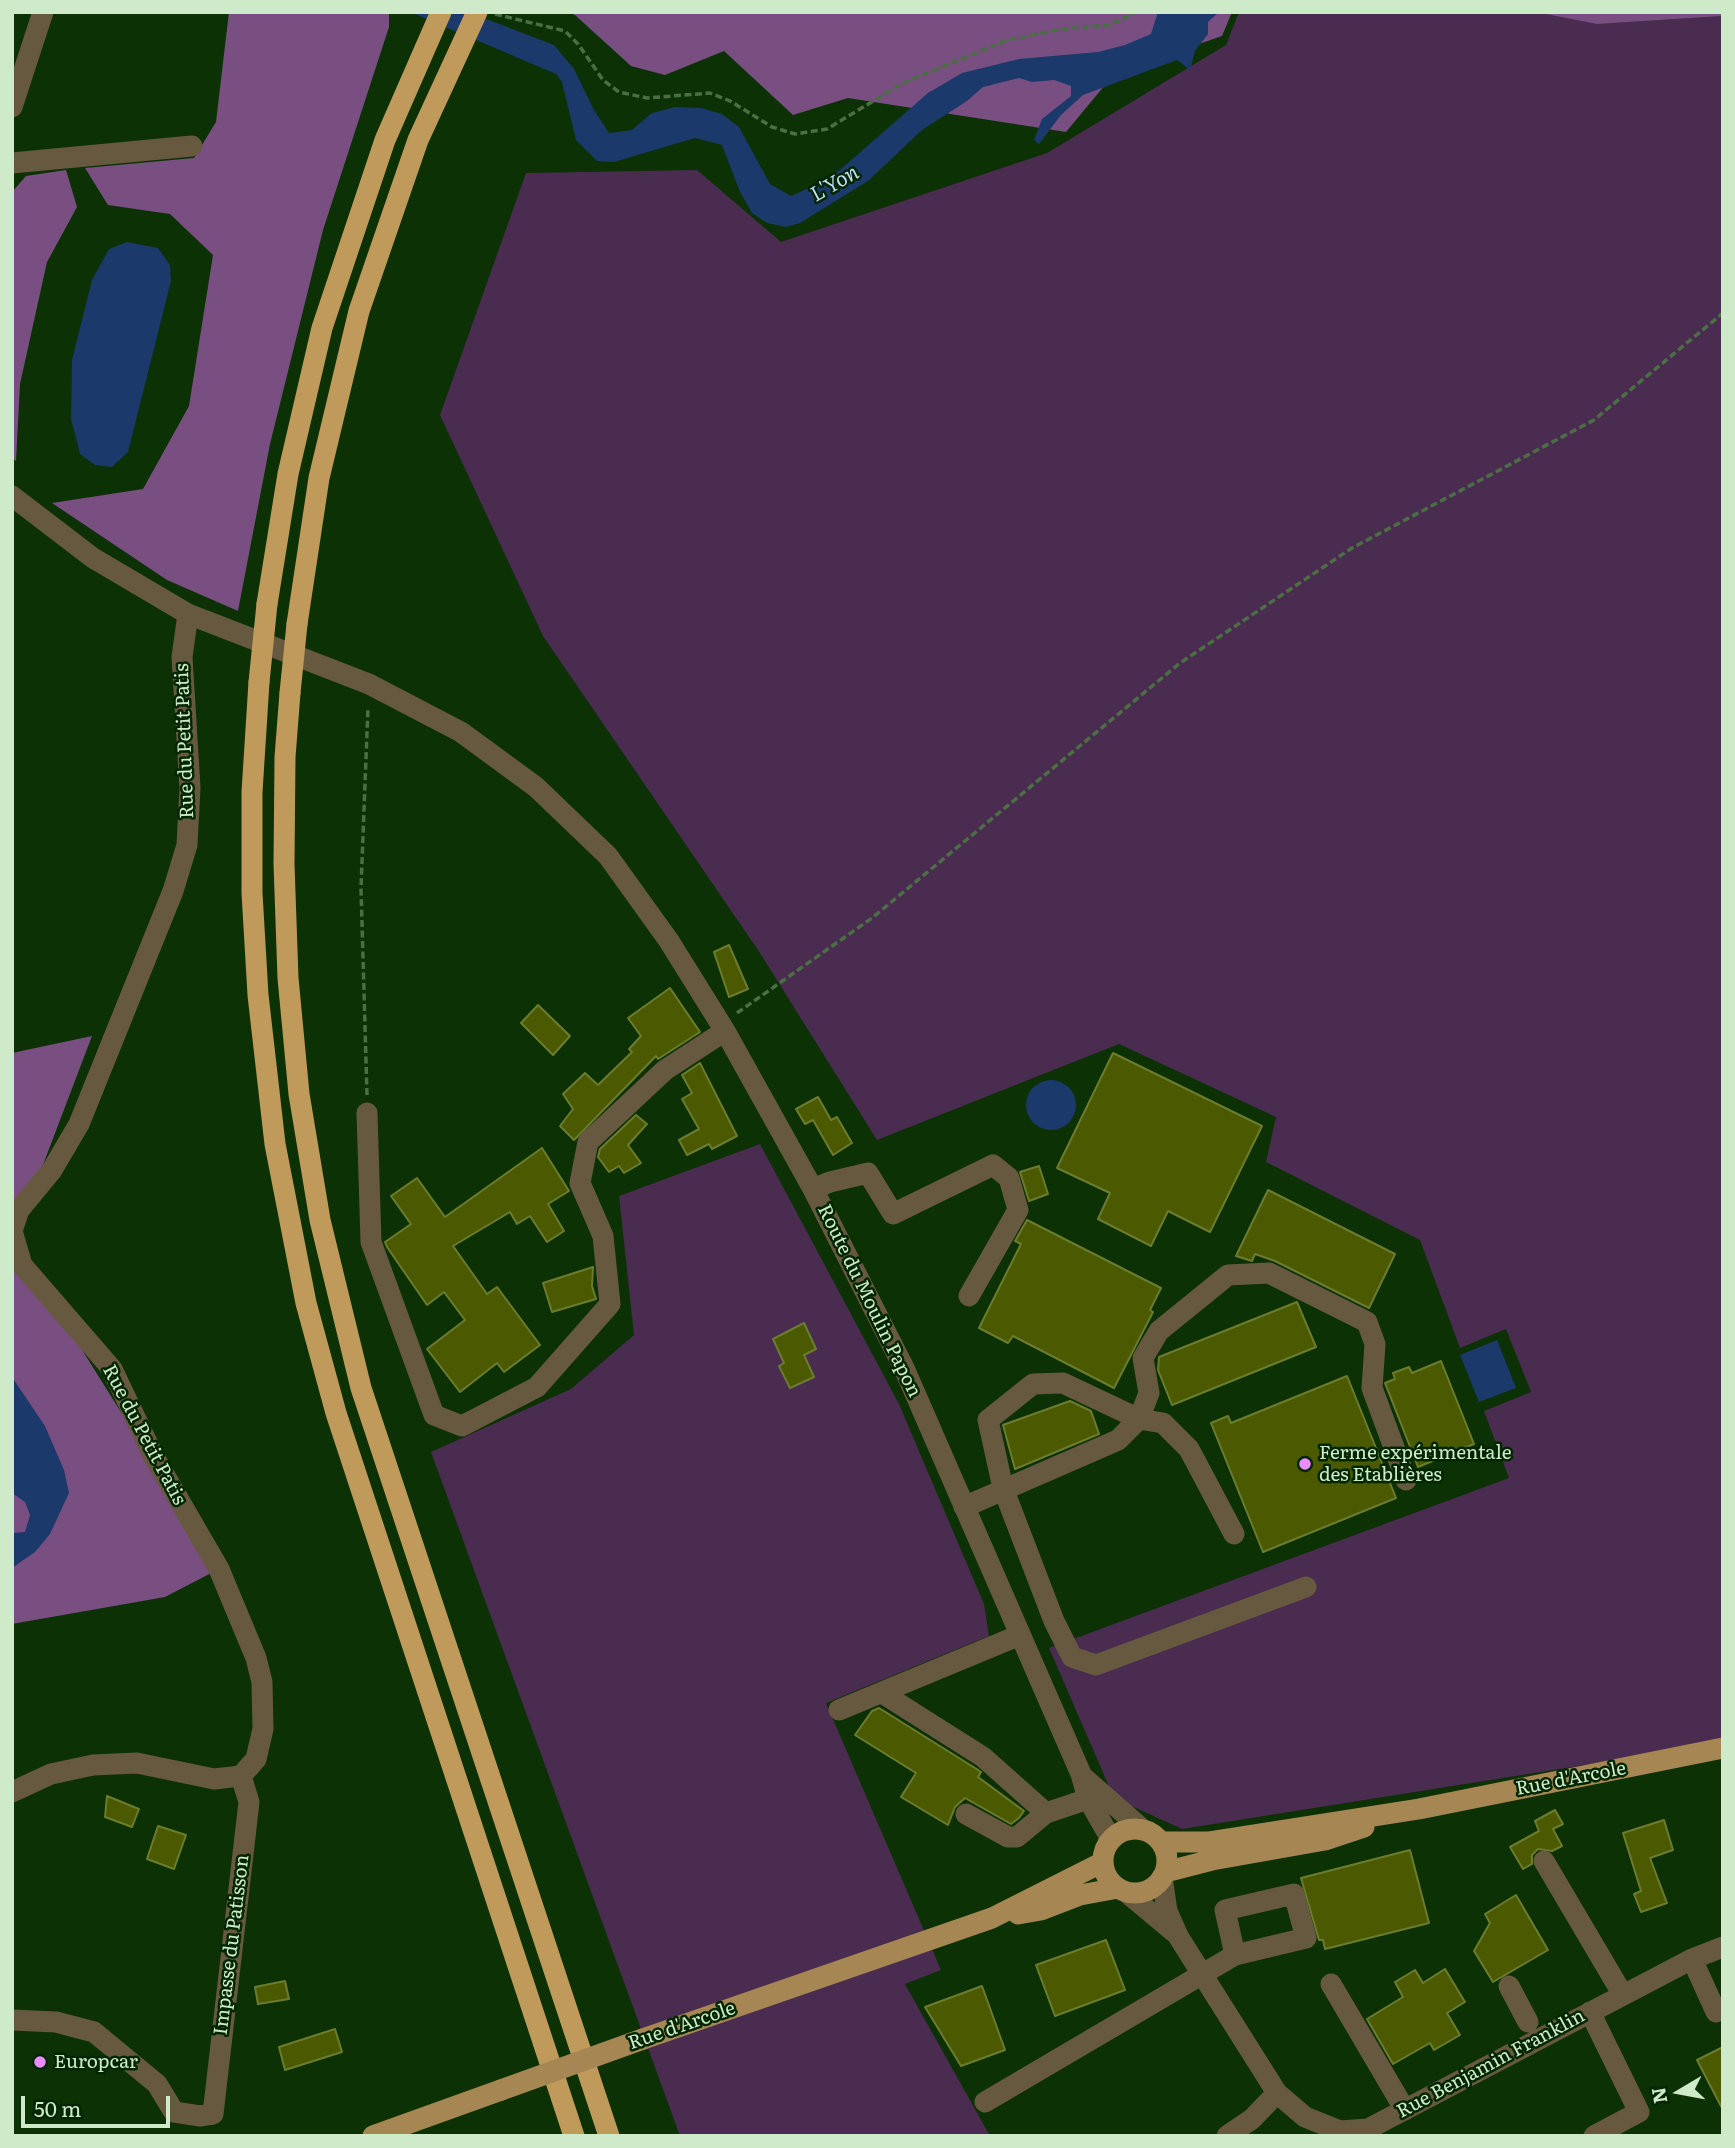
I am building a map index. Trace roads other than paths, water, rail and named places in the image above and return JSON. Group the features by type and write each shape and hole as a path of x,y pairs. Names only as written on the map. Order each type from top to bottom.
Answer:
{"highway":[{"path":"440,12 385,140 321,328 288,474 267,604 259,682 252,805 252,893 258,995 275,1144 306,1303 336,1413 567,2125 574,2136"},
{"path":"485,13 458,52 418,140 359,311 318,478 297,624 285,757 284,864 288,978 299,1094 320,1220 342,1320 385,1464 609,2136"},
{"path":"601,2109 622,2136"}],"main road":[{"name":"Rue d'Arcole","path":"1161,1842 1208,1842 1419,1809 1723,1748"},
{"name":"Rue d'Arcole","path":"1164,1875 1212,1860 1325,1840 1419,1809"},
{"path":"1131,1829 1142,1829 1161,1842 1167,1862 1164,1875 1147,1891 1122,1890 1105,1872 1103,1862 1111,1839 1131,1829"},
{"name":"Rue d'Arcole","path":"373,2136 992,1918 1103,1862"},
{"name":"Rue d'Arcole","path":"992,1918 1041,1910 1080,1895 1122,1890"}],"street":[{"path":"12,107 43,12"},
{"path":"12,163 192,146"},
{"name":"Route du Moulin Papon","path":"12,496 93,558 188,614 369,684 461,732 536,787 608,856 669,941 725,1031 813,1189 904,1368 1080,1774 1088,1799 1111,1839"},
{"name":"Rue du Petit Patis","path":"188,614 182,657 191,788 187,845 173,891 79,1124 52,1170 19,1210 12,1231 22,1265 112,1369 154,1457 219,1569 251,1645 262,1682 263,1729 256,1759 241,1776"},
{"path":"367,1114 371,1242 434,1415 461,1426 537,1387 610,1304 603,1236 580,1183 588,1142 665,1070 725,1031"},
{"path":"813,1189 868,1173 893,1214 993,1165 1009,1178 1018,1210 969,1296"},
{"path":"964,1507 1118,1440 1139,1419 1149,1393 1143,1358 1159,1331 1228,1275 1269,1273 1367,1322 1375,1344 1371,1388 1406,1480"},
{"path":"1234,1534 1189,1449 1163,1423 1139,1419 1063,1383 1033,1384 988,1420 1003,1488 1054,1621 1072,1657 1096,1665 1306,1587"},
{"path":"839,1710 1020,1635"},
{"path":"882,1693 983,1757 1046,1813"},
{"path":"12,1792 51,1774 93,1765 137,1763 214,1779 241,1776"},
{"name":"Route du Moulin Papon","path":"1080,1774 1142,1829"},
{"name":"Impasse du Patisson","path":"12,2020 56,2022 94,2032 157,2084 174,2112 200,2116 213,2114 249,1802 241,1776"},
{"path":"965,1814 1008,1837 1027,1831 1046,1813 1088,1799"},
{"path":"1544,1861 1623,1995"},
{"path":"1164,1875 1167,1911 1178,1936"},
{"path":"1122,1890 1178,1936"},
{"name":"Rue Benjamin Franklin","path":"1178,1936 1278,2093 1306,2117 1340,2133 1368,2129 1692,1959 1723,1947"},
{"path":"985,2102 1235,1955"},
{"path":"1692,1959 1716,2012"},
{"path":"1331,1984 1405,2110"},
{"path":"1509,1986 1528,2022"},
{"path":"1590,2012 1639,2112 1594,2136"},
{"path":"1227,2136 1252,2119 1278,2093"}],"water":[{"name":"L'Yon","path":"410,12 468,12 554,45 574,69 594,110 609,133 632,130 652,113 675,107 701,108 722,114 739,127 770,184 791,196 822,182 841,169 928,93 962,73 1019,59 1098,52 1125,45 1151,34 1158,12 1219,12 1208,22 1208,34 1195,51 1190,70 1177,60 1083,95 1061,115 1039,144 1034,140 1042,119 1071,96 1071,86 1054,80 1032,82 1019,78 983,87 967,101 922,130 868,181 800,223 786,227 767,223 752,213 740,192 722,145 695,138 614,162 597,161 576,140 562,82 556,74"},
{"path":"127,242 158,248 170,265 171,281 128,452 112,467 95,465 80,454 71,419 72,360 92,280 109,249"},
{"path":"1051,1080 1069,1087 1076,1105 1069,1123 1051,1130 1033,1123 1026,1105 1033,1087"},
{"path":"1497,1340 1516,1388 1479,1402 1460,1355"},
{"path":"12,1377 45,1426 64,1470 69,1493 50,1534 35,1552 12,1568 12,1533 25,1532 30,1515 25,1502 12,1493"}],"place":[{"name":"Ferme expérimentale des Etablières","path":"1305,1464"},
{"name":"Europcar","path":"40,2062"}]}
